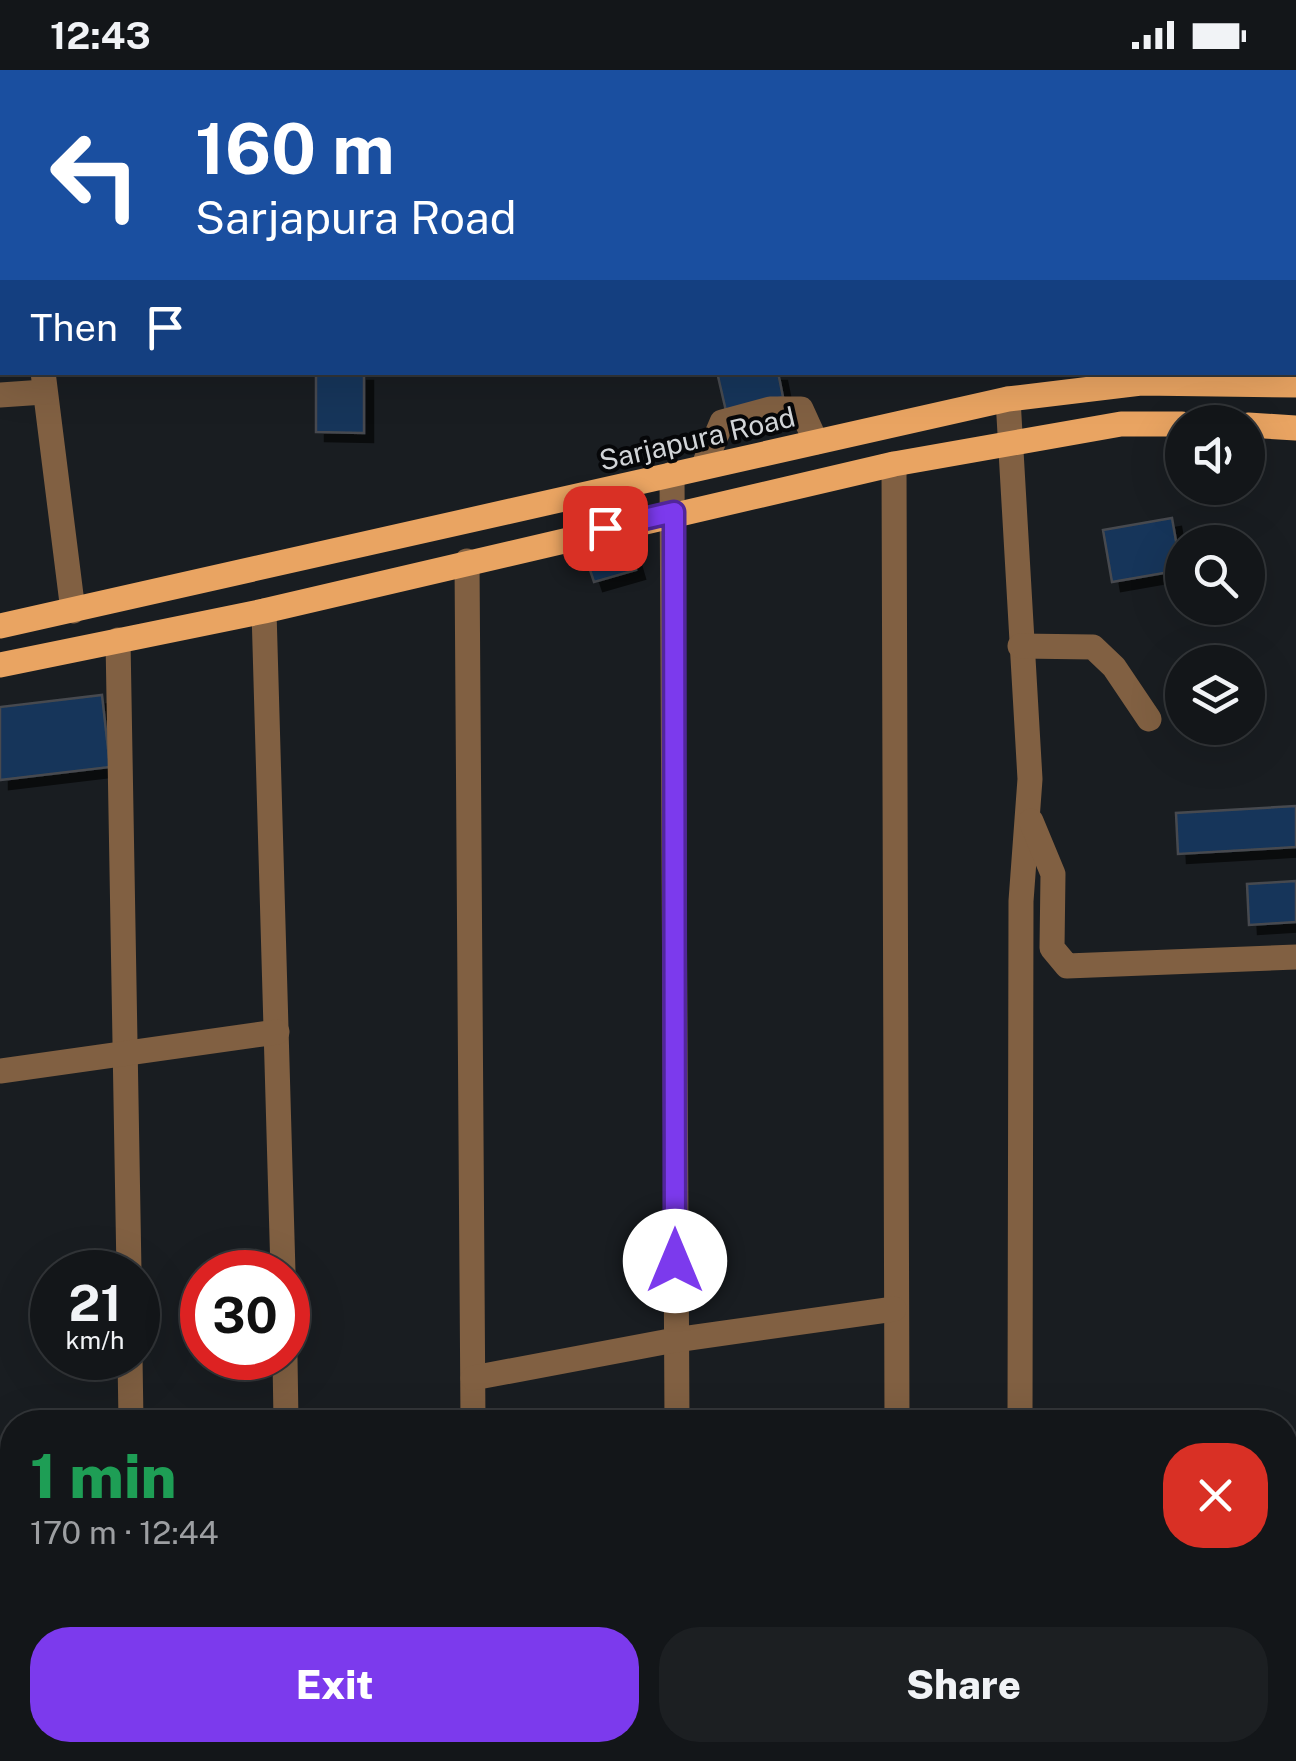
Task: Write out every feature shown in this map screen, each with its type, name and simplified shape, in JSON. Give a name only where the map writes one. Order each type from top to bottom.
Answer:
[{"type":"main road","name":"Sarjapura Road","points":[[0,626],[1008,399],[1141,383],[1245,378],[1296,385]]},
{"type":"main road","points":[[0,665],[264,611],[466,560],[894,464],[1121,424],[1165,424]]},
{"type":"main road","points":[[1265,425],[1296,428]]},
{"type":"street","points":[[141,70],[492,70]]},
{"type":"street","points":[[0,395],[43,382],[73,611]]},
{"type":"street","points":[[1008,399],[1030,818],[1021,901],[1020,1410]]},
{"type":"street","points":[[704,467],[722,422],[770,408],[801,409],[816,442]]},
{"type":"street","points":[[894,464],[896,1410]]},
{"type":"street","points":[[672,474],[677,1410]]},
{"type":"street","points":[[466,560],[473,1410]]},
{"type":"street","points":[[264,611],[282,1250]]},
{"type":"street","points":[[118,640],[128,1250]]},
{"type":"street","points":[[1020,646],[1093,647],[1114,667],[1149,718]]},
{"type":"street","points":[[1030,818],[1052,874],[1052,948],[1067,966],[1296,957]]},
{"type":"street","points":[[0,1071],[277,1032]]},
{"type":"street","points":[[473,1378],[675,1340],[894,1309]]},
{"type":"street","points":[[130,1380],[131,1410]]},
{"type":"street","points":[[285,1380],[286,1410]]},
{"type":"building","points":[[316,375],[364,375],[364,433],[316,432]]},
{"type":"building","points":[[718,375],[779,375],[783,397],[726,411]]},
{"type":"building","points":[[1172,518],[1173,525],[1165,525],[1165,573],[1112,582],[1103,530]]},
{"type":"building","points":[[627,539],[636,570],[594,582],[584,552]]},
{"type":"building","points":[[102,695],[110,767],[0,780],[0,707]]},
{"type":"building","points":[[1296,806],[1296,847],[1178,854],[1176,813]]},
{"type":"building","points":[[1296,881],[1296,922],[1249,925],[1247,884]]},
{"type":"route","points":[[605,528],[674,512],[675,1261]]}]
